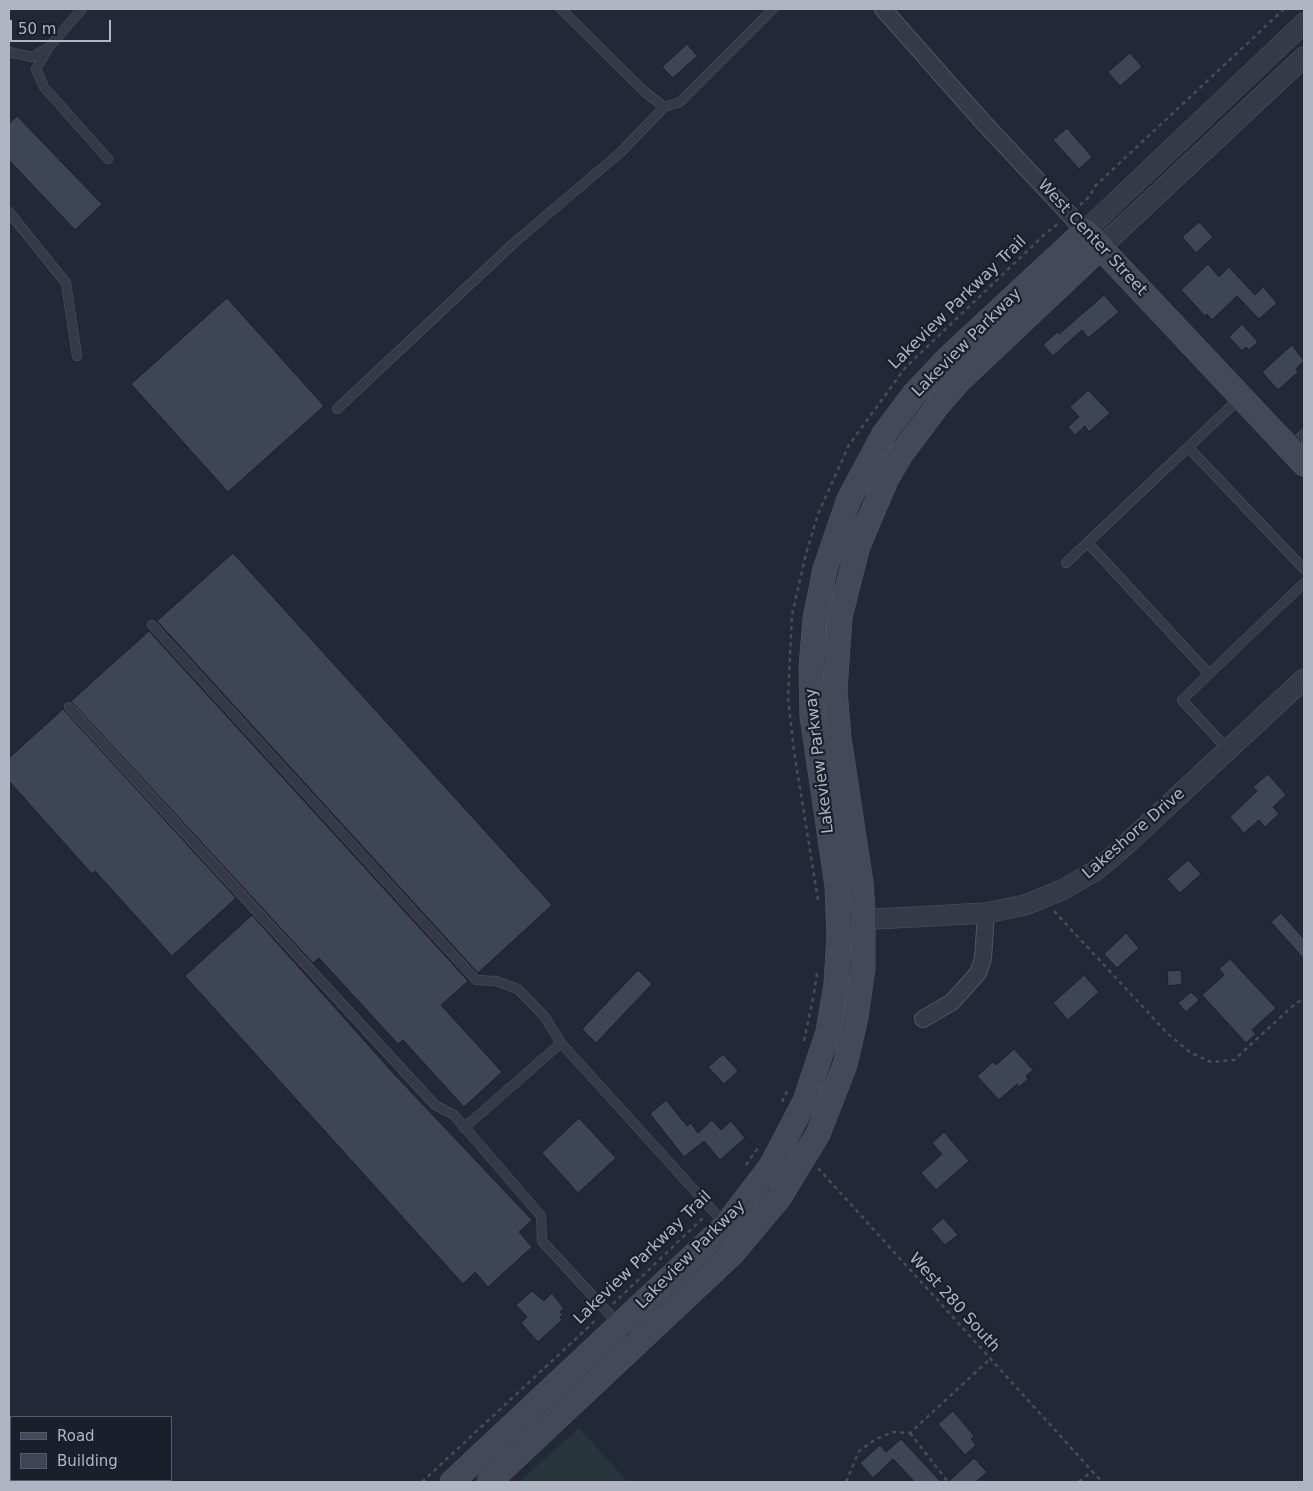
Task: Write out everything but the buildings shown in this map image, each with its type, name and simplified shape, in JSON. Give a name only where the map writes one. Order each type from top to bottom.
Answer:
[{"type":"main road","name":"West Center Street","points":[[1093,239],[1241,397],[1299,449]]},
{"type":"main road","name":"Lakeview Parkway","points":[[452,1482],[613,1318],[730,1229],[779,1198],[806,1156],[837,1088],[851,1041],[860,993],[863,920],[861,883],[839,738],[835,690],[840,616],[858,546],[886,480],[902,453],[938,405],[1093,239]]},
{"type":"main road","name":"Lakeview Parkway","points":[[489,1482],[637,1343],[730,1229],[771,1166],[795,1123],[814,1079],[833,1008],[838,960],[839,921],[837,886],[814,738],[811,692],[815,619],[825,570],[840,522],[872,455],[914,394],[947,359],[1093,239]]},
{"type":"street","name":"West Center Street","points":[[883,9],[983,122],[1093,239]]},
{"type":"street","name":"Lakeview Parkway","points":[[1093,239],[1304,23]]},
{"type":"street","name":"Lakeview Parkway","points":[[1093,239],[1304,57]]},
{"type":"street","name":"Lakeshore Drive","points":[[839,921],[986,914],[1042,899],[1080,881],[1106,862],[1304,680]]},
{"type":"street","points":[[923,1019],[952,1002],[978,973],[983,959],[986,914]]},
{"type":"lane","points":[[82,9],[49,47],[36,69],[44,87],[108,160]]},
{"type":"lane","points":[[561,9],[646,92],[664,107]]},
{"type":"lane","points":[[337,409],[515,242],[621,152],[664,107],[680,102],[772,9]]},
{"type":"lane","points":[[9,52],[32,57],[49,47]]},
{"type":"lane","points":[[9,212],[66,283],[77,356]]},
{"type":"lane","points":[[1066,564],[1241,397]]},
{"type":"lane","points":[[1188,448],[1304,569]]},
{"type":"lane","points":[[1088,543],[1210,674]]},
{"type":"lane","points":[[1228,750],[1182,700],[1304,583]]},
{"type":"lane","points":[[152,625],[476,980],[496,981],[518,989],[544,1016],[562,1043],[730,1229]]},
{"type":"lane","points":[[69,707],[435,1105],[454,1115],[541,1216],[542,1241],[637,1343]]},
{"type":"lane","points":[[464,1128],[562,1043]]},
{"type":"path","points":[[1084,202],[1094,188],[1284,9]]},
{"type":"path","name":"Lakeview Parkway Trail","points":[[818,902],[794,751],[788,698],[792,615],[806,554],[818,514],[850,445],[905,368],[975,299],[1053,229]]},
{"type":"path","points":[[1042,899],[1167,1033],[1191,1053],[1211,1062],[1234,1060],[1296,1003],[1304,999]]},
{"type":"path","points":[[804,1042],[817,969]]},
{"type":"path","points":[[782,1103],[791,1080]]},
{"type":"path","points":[[746,1167],[761,1143]]},
{"type":"path","name":"West 280 South","points":[[806,1156],[1102,1482]]},
{"type":"path","name":"Lakeview Parkway Trail","points":[[422,1482],[613,1318],[730,1229]]},
{"type":"path","points":[[846,1482],[859,1451],[876,1439],[893,1432],[910,1433],[990,1359]]},
{"type":"path","points":[[910,1433],[948,1482]]},
{"type":"path","points":[[1079,1482],[1092,1471]]},
{"type":"shaded area","points":[[579,1428],[628,1482],[519,1482]]}]
